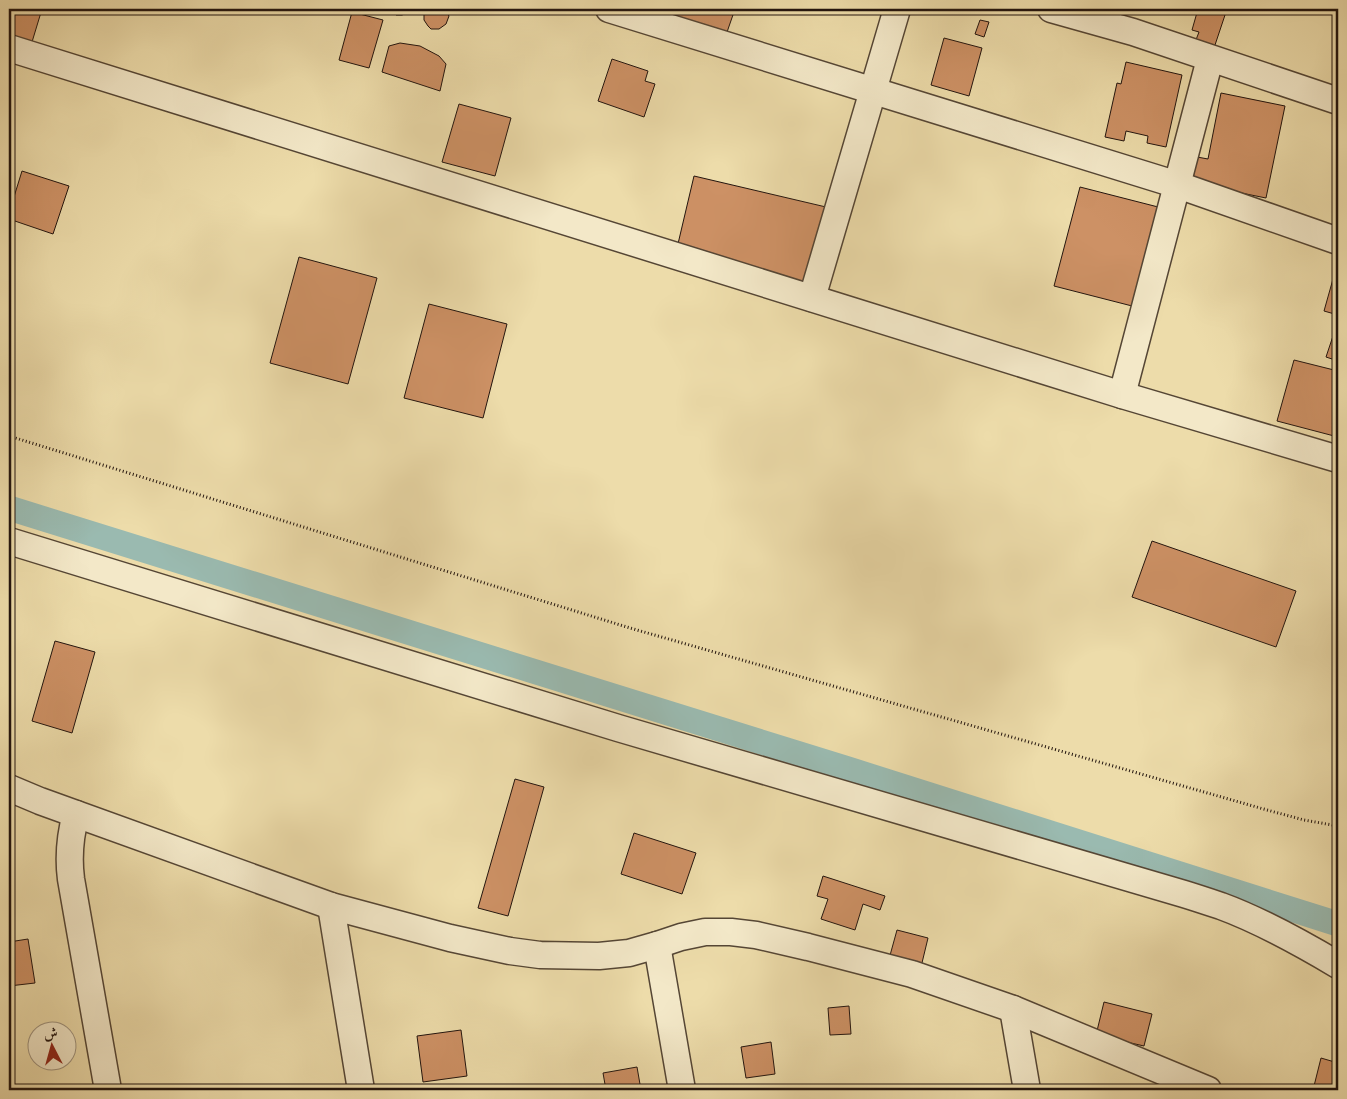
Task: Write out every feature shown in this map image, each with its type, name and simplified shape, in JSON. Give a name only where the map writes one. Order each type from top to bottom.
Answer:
[{"type":"street","points":[[609,9],[1178,184],[1338,241]]},
{"type":"street","points":[[812,298],[897,9]]},
{"type":"street","points":[[1051,9],[1133,32],[1338,101]]},
{"type":"street","points":[[9,48],[1122,395],[1338,459]]},
{"type":"street","points":[[1122,395],[1210,59]]},
{"type":"street","points":[[9,541],[618,728],[1194,897],[1259,922],[1338,965]]},
{"type":"street","points":[[9,788],[331,906],[450,938],[510,951],[599,956],[629,953],[681,937],[706,932],[731,932],[808,946],[955,988],[1014,1009],[1208,1090]]},
{"type":"street","points":[[76,814],[71,830],[69,863],[108,1090]]},
{"type":"street","points":[[331,906],[361,1090]]},
{"type":"street","points":[[657,945],[682,1090]]},
{"type":"street","points":[[1014,1009],[1027,1090]]},
{"type":"path","points":[[9,436],[630,628],[1304,820],[1338,826]]},
{"type":"building","points":[[9,9],[42,9],[32,42],[9,35]]},
{"type":"building","points":[[392,9],[409,9],[407,13],[396,15]]},
{"type":"building","points":[[426,9],[445,9],[449,16],[446,24],[439,29],[431,29],[424,20]]},
{"type":"building","points":[[675,9],[735,9],[726,35],[672,18]]},
{"type":"building","points":[[1198,9],[1227,9],[1213,51],[1194,45],[1199,32],[1192,30]]},
{"type":"building","points":[[352,12],[383,20],[369,68],[339,60]]},
{"type":"building","points":[[980,20],[989,22],[984,37],[975,34]]},
{"type":"building","points":[[944,38],[982,48],[969,96],[931,85]]},
{"type":"building","points":[[400,43],[420,46],[439,56],[446,64],[440,91],[382,72],[389,46]]},
{"type":"building","points":[[612,59],[648,71],[645,81],[655,84],[644,117],[598,101]]},
{"type":"building","points":[[1126,62],[1182,75],[1166,147],[1147,143],[1148,136],[1126,131],[1124,141],[1105,137],[1117,83],[1121,84]]},
{"type":"building","points":[[1221,93],[1285,106],[1266,198],[1192,183],[1197,157],[1208,159]]},
{"type":"building","points":[[459,104],[511,118],[495,176],[442,162]]},
{"type":"building","points":[[22,171],[69,186],[53,234],[9,219],[9,213]]},
{"type":"building","points":[[694,176],[826,207],[807,287],[677,248]]},
{"type":"building","points":[[1080,187],[1162,208],[1136,307],[1054,286]]},
{"type":"building","points":[[299,257],[377,278],[348,384],[270,363]]},
{"type":"building","points":[[1333,279],[1338,281],[1338,315],[1324,311]]},
{"type":"building","points":[[429,304],[507,324],[483,418],[404,398]]},
{"type":"building","points":[[1336,327],[1338,328],[1338,361],[1326,357]]},
{"type":"building","points":[[1294,360],[1338,371],[1338,437],[1277,421]]},
{"type":"building","points":[[1152,541],[1296,591],[1276,647],[1132,597]]},
{"type":"building","points":[[55,641],[95,652],[72,733],[32,721]]},
{"type":"building","points":[[515,779],[544,787],[508,916],[478,908]]},
{"type":"building","points":[[634,833],[696,853],[682,894],[621,874]]},
{"type":"building","points":[[823,876],[885,896],[880,910],[863,904],[855,930],[821,919],[828,899],[817,896]]},
{"type":"building","points":[[897,930],[928,938],[921,967],[889,959]]},
{"type":"building","points":[[28,939],[35,983],[9,986],[9,942]]},
{"type":"building","points":[[1104,1002],[1152,1014],[1144,1046],[1096,1035]]},
{"type":"building","points":[[849,1006],[851,1034],[830,1035],[828,1008]]},
{"type":"building","points":[[461,1030],[467,1076],[423,1082],[417,1036]]},
{"type":"building","points":[[771,1042],[775,1074],[746,1078],[741,1047]]},
{"type":"building","points":[[1321,1058],[1338,1063],[1338,1090],[1313,1090]]},
{"type":"building","points":[[637,1067],[641,1090],[606,1090],[603,1073]]},
{"type":"waterway","points":[[9,508],[848,769],[1338,924]]}]
